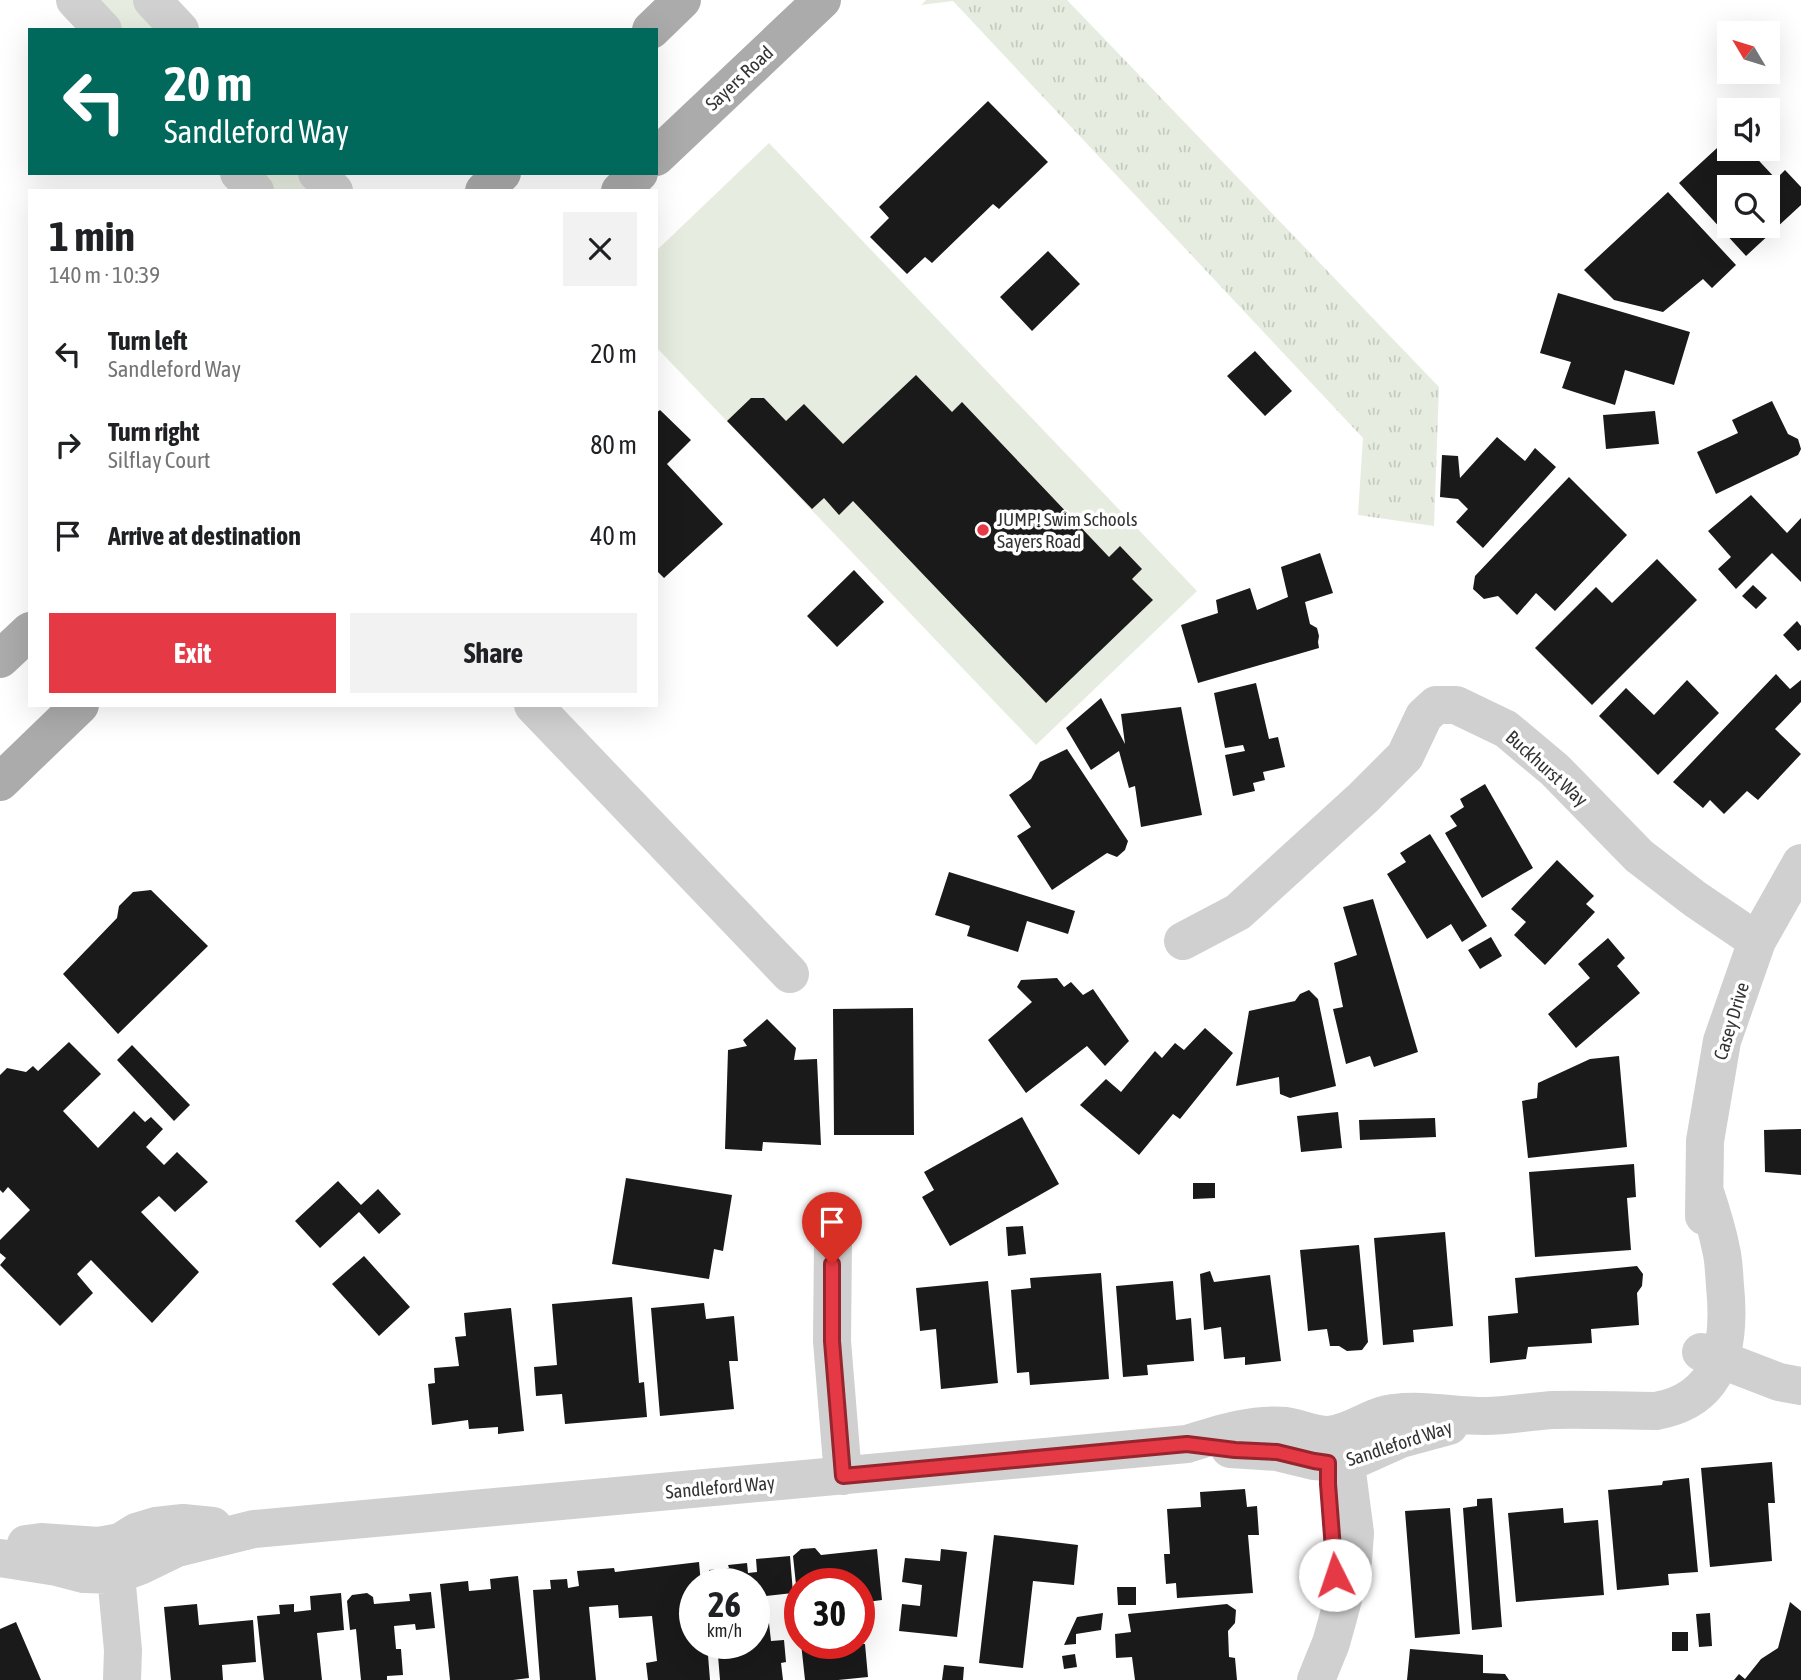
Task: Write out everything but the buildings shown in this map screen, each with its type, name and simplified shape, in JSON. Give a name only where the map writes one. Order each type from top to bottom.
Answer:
[{"type":"main road","points":[[653,28],[682,0]]},
{"type":"main road","name":"Sayers Road","points":[[658,155],[822,0]]},
{"type":"main road","points":[[486,189],[500,175]]},
{"type":"main road","points":[[622,189],[637,175]]},
{"type":"main road","points":[[0,659],[28,633]]},
{"type":"main road","points":[[0,782],[78,707]]},
{"type":"street","points":[[75,0],[101,28]]},
{"type":"street","points":[[152,0],[178,28]]},
{"type":"street","points":[[241,175],[253,189]]},
{"type":"street","points":[[319,175],[332,189]]},
{"type":"street","name":"Buckhurst Way","points":[[1182,942],[1238,912],[1363,798],[1405,756],[1424,716],[1436,705],[1456,705],[1506,729],[1555,770],[1639,856],[1695,899],[1758,940]]},
{"type":"street","points":[[535,707],[790,974]]},
{"type":"street","name":"Casey Drive","points":[[1711,1356],[1706,1335],[1702,1267],[1706,1192],[1704,1142],[1721,1041],[1758,940],[1801,863]]},
{"type":"street","points":[[832,1242],[832,1341],[843,1476]]},
{"type":"street","points":[[1711,1356],[1779,1382],[1801,1386]]},
{"type":"street","name":"Sandleford Way","points":[[103,1565],[120,1542],[136,1532],[156,1526],[183,1523],[254,1529],[1187,1444],[1277,1452],[1314,1461],[1333,1453],[1347,1431],[1370,1419],[1392,1413],[1486,1416],[1553,1410],[1673,1383],[1711,1356]]},
{"type":"street","points":[[1316,1680],[1338,1618],[1328,1484],[1333,1453]]},
{"type":"street","name":"Sandleford Way","points":[[0,1550],[41,1542],[103,1565]]},
{"type":"street","name":"Sandleford Way","points":[[0,1558],[103,1565]]},
{"type":"street","points":[[103,1565],[102,1655],[108,1680]]},
{"type":"street","points":[[103,1565],[123,1650],[122,1680]]},
{"type":"green space","points":[[88,0],[137,0],[163,28],[115,28]]},
{"type":"green space","points":[[926,0],[1067,0],[1439,387],[1434,526],[1358,515],[1363,438],[953,1],[921,5]]},
{"type":"green space","points":[[769,143],[1197,591],[1036,745],[658,349],[658,249]]},
{"type":"green space","points":[[256,175],[305,175],[317,189],[269,189]]},
{"type":"place","name":"JUMP! Swim Schools Sayers Road","points":[[983,530]]},
{"type":"route","points":[[832,1264],[832,1341],[843,1476],[1187,1444],[1277,1452],[1328,1463],[1335,1575]]}]
